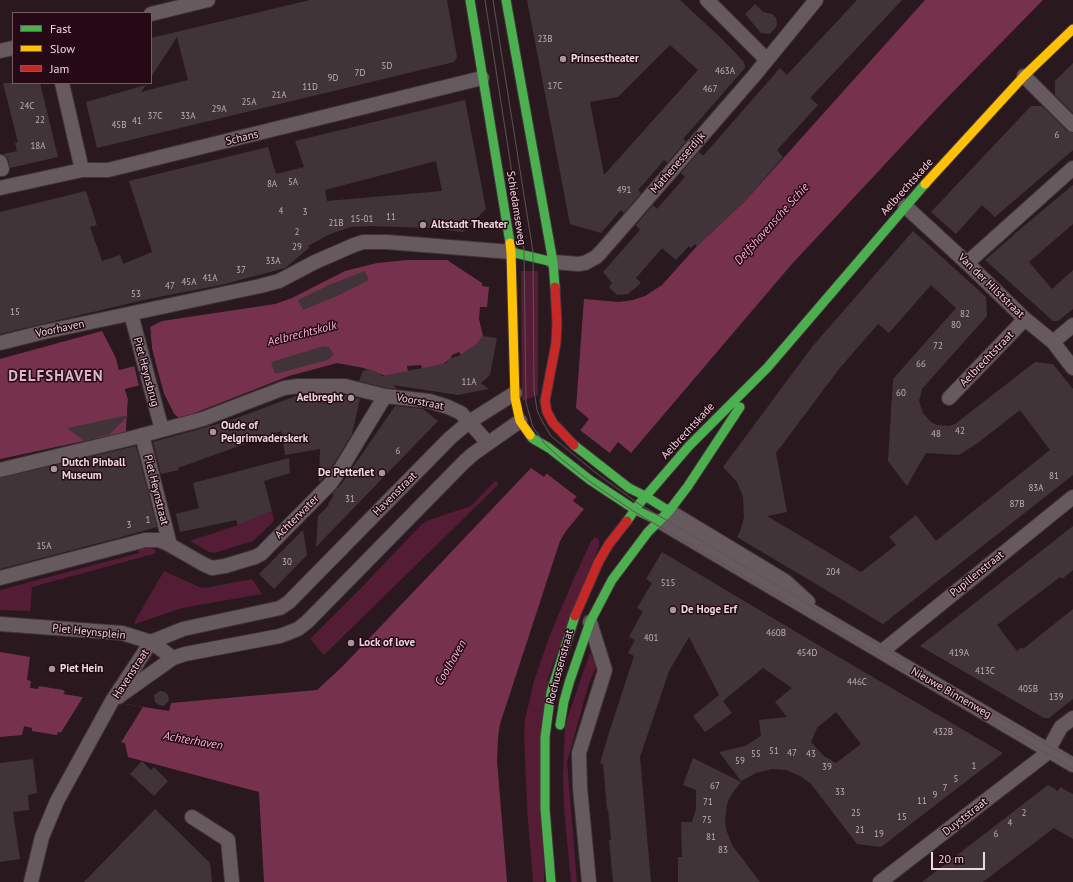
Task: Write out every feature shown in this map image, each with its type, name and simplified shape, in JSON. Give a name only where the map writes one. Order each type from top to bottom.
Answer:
[{"type":"street","points":[[152,14],[208,0]]},
{"type":"street","name":"Schiedamseweg","points":[[470,0],[511,252],[514,393],[518,414],[525,418],[532,438],[560,456],[590,480],[634,509]]},
{"type":"street","points":[[506,0],[553,262],[557,323],[556,343],[545,401],[547,412],[553,423],[570,442],[629,488],[645,496],[664,516]]},
{"type":"street","points":[[707,0],[766,59]]},
{"type":"street","name":"Mathenesserdijk","points":[[511,252],[553,262],[578,264],[590,261],[601,252],[738,94],[816,0]]},
{"type":"street","name":"Aelbrechtskade","points":[[645,496],[689,446],[767,368],[905,206],[1024,76],[1073,29]]},
{"type":"street","points":[[0,51],[12,48]]},
{"type":"street","points":[[1024,76],[1073,125]]},
{"type":"street","name":"Schans","points":[[0,188],[82,170],[108,170],[482,78]]},
{"type":"street","points":[[62,84],[82,170]]},
{"type":"street","points":[[0,162],[2,169],[0,169]]},
{"type":"street","points":[[967,263],[1073,168]]},
{"type":"street","name":"Van der Hilststraat","points":[[905,206],[1026,319],[1053,342],[1073,368]]},
{"type":"street","points":[[125,315],[270,284],[279,281],[315,262],[363,242],[387,242],[511,252]]},
{"type":"street","name":"Voorhaven","points":[[0,343],[125,315]]},
{"type":"street","name":"Piet Heynsbrug","points":[[125,315],[162,430]]},
{"type":"street","name":"Aelbrechtstraat","points":[[949,398],[1026,319]]},
{"type":"street","points":[[1053,342],[1073,325]]},
{"type":"street","name":"Aelbrechtskade","points":[[664,516],[688,486],[767,368]]},
{"type":"street","points":[[0,470],[203,419],[284,388],[314,385],[345,386],[385,396]]},
{"type":"street","name":"Havenstraat","points":[[112,701],[151,642],[183,629],[280,608],[289,602],[444,443],[469,422],[514,393]]},
{"type":"street","name":"Voorstraat","points":[[385,396],[422,400],[448,407],[461,413],[488,443]]},
{"type":"street","name":"Achterwater","points":[[170,545],[212,568],[237,563],[261,554],[330,484],[385,396]]},
{"type":"street","points":[[538,410],[545,401]]},
{"type":"street","name":"Havenstraat","points":[[112,701],[173,658],[185,654],[280,636],[298,629],[307,622],[464,462],[488,443],[525,418]]},
{"type":"street","name":"Piet Heynstraat","points":[[142,435],[170,545]]},
{"type":"street","name":"Rochussenstraat","points":[[551,882],[545,809],[544,759],[545,737],[552,692],[566,639],[588,584],[609,544],[645,496]]},
{"type":"street","name":"Pupillenstraat","points":[[883,653],[885,649],[1073,497]]},
{"type":"street","name":"Nieuwe Binnenweg","points":[[634,509],[664,516],[784,580],[829,622],[1073,765]]},
{"type":"street","name":"Rochussenstraat","points":[[559,735],[564,700],[590,622],[612,580],[644,538],[664,516]]},
{"type":"street","points":[[0,578],[144,540],[159,540],[170,545]]},
{"type":"street","points":[[589,882],[578,753],[606,670],[590,622]]},
{"type":"street","name":"Piet Heynsplein","points":[[0,624],[122,633],[151,642],[173,658]]},
{"type":"street","points":[[31,882],[42,837],[57,801],[112,701]]},
{"type":"street","name":"Duyststraat","points":[[889,879],[1046,754],[1061,727],[1073,718]]},
{"type":"street","points":[[192,817],[228,840],[232,882]]},
{"type":"shaded area","points":[[521,271],[538,271],[538,395],[522,401]]},
{"type":"shaded area","points":[[496,481],[498,485],[325,654],[323,654],[310,639],[422,524],[429,520],[471,506]]},
{"type":"shaded area","points":[[272,511],[274,520],[253,541],[214,553],[209,552],[190,541],[238,525]]},
{"type":"shaded area","points":[[595,537],[599,540],[599,546],[548,678],[544,882],[533,882],[527,807],[524,736],[525,720],[534,681],[550,635],[574,578],[591,541]]},
{"type":"shaded area","points":[[150,546],[155,550],[155,553],[32,587],[30,611],[0,610],[0,590],[139,553],[138,548]]},
{"type":"shaded area","points":[[164,571],[199,587],[205,588],[252,579],[262,594],[182,608],[135,624],[135,621]]},
{"type":"shaded area","points":[[590,653],[596,667],[588,686],[567,762],[577,882],[571,882],[564,808],[563,776],[565,725]]},
{"type":"water","points":[[925,0],[1043,0],[942,103],[791,265],[631,453],[618,442],[573,501],[584,509],[560,541],[500,724],[497,761],[507,882],[264,882],[259,792],[128,757],[125,743],[57,732],[58,734],[56,735],[32,731],[32,728],[24,726],[22,735],[0,737],[0,652],[30,657],[27,680],[31,681],[30,688],[38,689],[39,686],[63,690],[65,692],[63,694],[169,711],[171,703],[317,690],[343,666],[531,468],[544,477],[589,419],[576,408],[584,299],[619,302],[633,300],[645,296],[662,285],[697,246],[745,201]]},
{"type":"water","name":"Aelbrechtskolk","points":[[407,260],[447,260],[482,283],[482,286],[489,287],[487,307],[480,307],[479,319],[483,336],[477,344],[461,355],[459,352],[452,355],[451,358],[443,364],[422,369],[421,365],[407,366],[408,372],[400,375],[386,376],[364,368],[337,363],[289,376],[179,418],[174,414],[164,394],[160,380],[125,389],[128,399],[126,432],[0,459],[0,359],[102,331],[116,358],[119,370],[155,361],[152,349],[150,327],[162,321],[275,304],[292,298],[345,271],[377,263]]},
{"type":"pier","points":[[150,325],[152,349],[164,394],[174,414],[179,420],[172,415],[162,394],[159,382],[128,390],[130,399],[128,432],[126,434],[128,399],[125,389],[139,386],[134,365],[119,370],[116,358],[102,329],[104,330],[118,357],[121,367],[153,359],[150,349],[148,327]]},
{"type":"pier","points":[[580,430],[611,454],[577,497],[546,473]]},
{"type":"pier","points":[[83,697],[143,707],[120,744],[60,734]]},
{"type":"building","points":[[310,0],[447,0],[457,57],[454,62],[97,148],[86,102],[146,85],[141,92],[188,80],[177,37],[152,75],[152,38]]},
{"type":"building","points":[[527,0],[680,0],[721,38],[744,62],[745,68],[683,139],[686,141],[667,163],[664,160],[638,190],[641,193],[624,213],[621,210],[601,233],[570,224]],"holes":[[[670,45],[698,70],[604,175],[590,102],[618,97]]]},
{"type":"building","points":[[857,0],[902,0],[810,98],[818,105],[777,150],[783,157],[745,201],[697,246],[695,244],[691,248],[689,246],[676,260],[662,248],[636,278],[641,283],[628,294],[617,295],[609,287],[612,283],[603,272],[640,230],[636,225],[653,205],[657,209],[685,177],[681,173],[699,152],[703,156],[780,68],[787,75]]},
{"type":"building","points":[[755,4],[763,12],[772,14],[776,18],[776,27],[770,34],[761,33],[745,14]]},
{"type":"building","points":[[1073,63],[1073,113],[1055,95],[1055,81]]},
{"type":"building","points":[[3,83],[40,84],[58,157],[10,168],[8,159],[3,154],[17,151],[15,143],[18,142]]},
{"type":"building","points":[[465,100],[486,209],[463,232],[430,228],[371,226],[351,227],[330,234],[308,246],[309,248],[285,268],[221,285],[148,299],[0,334],[0,212],[86,191],[97,225],[90,227],[102,261],[120,255],[123,264],[152,252],[129,181],[268,147],[276,174],[304,167],[295,141]],"holes":[[[436,161],[442,191],[327,201],[325,190]]]},
{"type":"building","points":[[1031,106],[1042,106],[1067,131],[1073,133],[1073,150],[995,217],[982,205],[956,234],[931,212]]},
{"type":"building","points":[[1073,185],[1073,224],[1029,262],[1052,289],[1073,270],[1073,309],[1058,321],[1053,321],[985,260]]},
{"type":"building","points":[[913,231],[986,297],[987,316],[922,389],[919,401],[923,413],[931,422],[937,425],[949,426],[955,424],[1035,362],[1053,364],[1073,389],[1073,475],[883,624],[737,537],[744,517],[743,497],[737,482],[723,467],[812,347]],"holes":[[[931,285],[956,308],[893,379],[888,461],[907,486],[926,453],[959,455],[979,442],[1020,410],[1050,450],[936,541],[916,515],[889,537],[896,545],[861,572],[767,516],[787,512],[776,453],[839,369],[878,324],[889,333]]]},
{"type":"building","points":[[365,271],[369,280],[337,296],[303,310],[298,300],[331,284]]},
{"type":"building","points":[[482,336],[497,338],[490,375],[481,383],[489,389],[458,395],[393,385],[397,389],[387,388],[359,381],[363,371],[368,369],[377,372],[382,376],[447,363],[449,359],[461,355],[477,344]]},
{"type":"building","points":[[324,346],[329,347],[334,354],[328,360],[275,374],[271,362]]},
{"type":"building","points":[[347,395],[360,399],[352,434],[335,462],[320,482],[320,449],[285,455],[281,431],[178,468],[179,470],[161,474],[153,442],[226,422],[296,396]]},
{"type":"building","points":[[395,406],[423,409],[438,421],[316,547],[318,516],[329,505],[328,504],[334,495],[332,494],[341,484],[340,486]]},
{"type":"building","points":[[129,415],[110,434],[84,441],[67,428]]},
{"type":"building","points":[[136,446],[157,527],[0,569],[0,478]]},
{"type":"building","points":[[289,458],[290,473],[264,481],[272,511],[238,525],[236,520],[180,532],[176,514],[199,508],[193,483]]},
{"type":"building","points":[[1073,526],[1073,570],[1062,579],[1060,577],[997,625],[1017,651],[1022,647],[1023,649],[1073,609],[1073,699],[1049,718],[1044,718],[920,646]]},
{"type":"building","points":[[303,530],[307,555],[274,589],[259,574]]},
{"type":"building","points":[[662,552],[1003,753],[881,847],[857,844],[811,784],[800,776],[786,770],[772,769],[756,773],[741,781],[719,752],[745,746],[761,736],[759,720],[787,717],[775,702],[792,688],[763,668],[723,701],[732,713],[705,732],[693,716],[719,695],[689,637],[669,671],[640,757],[651,882],[613,882],[608,809],[603,764],[600,763],[634,656],[628,653],[635,640],[629,637],[643,611],[637,608],[652,583],[646,579]],"holes":[[[836,712],[861,744],[836,763],[824,756],[811,742],[817,728]]]},
{"type":"building","points":[[160,691],[165,692],[168,695],[169,700],[163,706],[155,702],[154,695]]},
{"type":"building","points":[[693,758],[741,782],[731,795],[727,804],[725,820],[726,829],[732,845],[760,882],[678,882],[678,857],[682,857],[681,822],[692,822],[696,809],[696,790],[683,785]]},
{"type":"building","points":[[33,759],[37,793],[28,795],[29,810],[13,812],[20,859],[0,862],[0,763]]},
{"type":"building","points":[[142,761],[151,770],[154,767],[168,781],[154,796],[130,774]]},
{"type":"building","points":[[1048,785],[1058,791],[1060,787],[1073,794],[1073,839],[1054,828],[983,882],[922,882]]},
{"type":"building","points":[[155,809],[210,863],[212,882],[84,882]]},
{"type":"tram line","points":[[485,0],[524,250],[526,403],[533,427],[545,444],[589,481],[633,511],[1073,769]]},
{"type":"tram line","points":[[493,0],[533,252],[534,390],[537,410],[551,436],[596,473],[639,504],[1073,760]]},
{"type":"traffic: fast","points":[[470,0],[510,243]]},
{"type":"traffic: fast","points":[[506,0],[553,262],[555,287]]},
{"type":"traffic: fast","points":[[627,521],[639,504],[689,446],[767,368],[925,184]]},
{"type":"traffic: fast","points":[[511,252],[553,262]]},
{"type":"traffic: fast","points":[[560,725],[564,701],[570,680],[590,622],[612,580],[648,532],[669,511],[688,486],[740,407]]},
{"type":"traffic: fast","points":[[530,435],[590,480],[634,509],[659,521]]},
{"type":"traffic: fast","points":[[574,445],[629,488],[669,511]]},
{"type":"traffic: fast","points":[[551,882],[545,809],[545,737],[551,692],[575,616]]},
{"type":"traffic: slow","points":[[925,184],[1024,76],[1073,29]]},
{"type":"traffic: slow","points":[[510,243],[515,398],[520,421],[530,435]]},
{"type":"traffic: jam","points":[[555,287],[557,323],[556,343],[545,401],[547,412],[553,423],[574,445]]},
{"type":"traffic: jam","points":[[575,616],[599,561],[609,544],[627,521]]},
{"type":"place","name":"Prinsestheater","points":[[563,59]]},
{"type":"place","name":"Altstadt Theater","points":[[423,225]]},
{"type":"place","name":"Aelbreght","points":[[351,398]]},
{"type":"place","name":"Oude of Pelgrimvaderskerk","points":[[213,432]]},
{"type":"place","name":"Dutch Pinball Museum","points":[[54,469]]},
{"type":"place","name":"De Petteflet","points":[[382,473]]},
{"type":"place","name":"De Hoge Erf","points":[[673,610]]},
{"type":"place","name":"Lock of love","points":[[351,643]]},
{"type":"place","name":"Piet Hein","points":[[52,669]]},
{"type":"district","name":"DELFSHAVEN","points":[[56,377]]},
{"type":"water label","name":"Delfshavensche Schie","points":[[772,224]]},
{"type":"water label","name":"Coolhaven","points":[[451,663]]},
{"type":"water label","name":"Achterhaven","points":[[193,741]]}]
